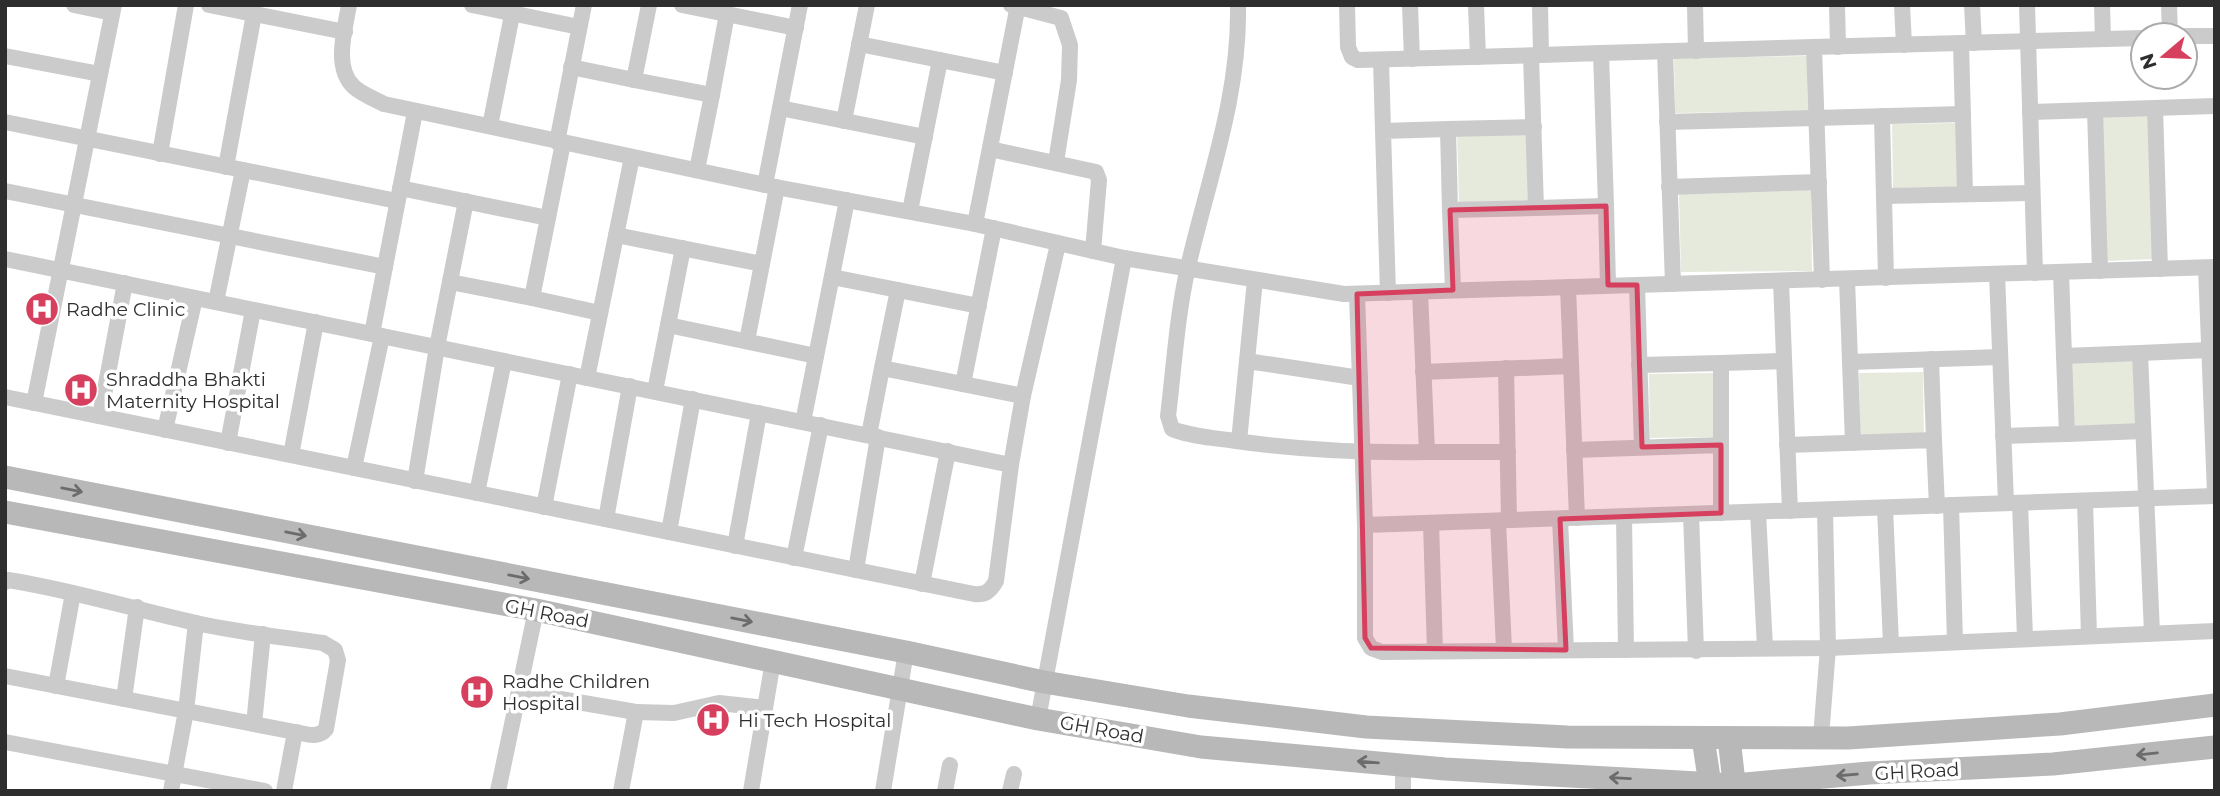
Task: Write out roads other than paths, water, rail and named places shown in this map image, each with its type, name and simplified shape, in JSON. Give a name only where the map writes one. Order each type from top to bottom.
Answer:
[{"type":"main road","name":"GH Road","points":[[5,477],[906,652],[1044,682],[1188,706],[1366,727],[1567,737],[1848,738],[2060,724],[2215,705]]},
{"type":"main road","name":"GH Road","points":[[5,512],[536,610],[1038,719],[1201,747],[1403,765],[1735,788],[1869,773],[2053,764],[2215,747]]},
{"type":"main road","points":[[1703,738],[1711,787]]},
{"type":"main road","points":[[1729,738],[1735,788]]},
{"type":"street","points":[[34,403],[113,9],[74,5]]},
{"type":"street","points":[[160,154],[186,5]]},
{"type":"street","points":[[209,5],[264,12],[345,32]]},
{"type":"street","points":[[349,5],[342,45],[345,74],[354,87],[384,104],[771,186],[975,224],[1124,258],[1344,294],[2210,267],[2209,351],[2215,495],[1365,525]]},
{"type":"street","points":[[472,5],[514,9],[579,27]]},
{"type":"street","points":[[532,299],[584,5]]},
{"type":"street","points":[[634,80],[649,5]]},
{"type":"street","points":[[682,5],[796,28]]},
{"type":"street","points":[[747,341],[762,264],[780,108],[800,5]]},
{"type":"street","points":[[844,121],[867,5]]},
{"type":"street","points":[[1238,5],[1239,36],[1231,101],[1187,270],[1168,416],[1172,429],[1186,434],[1239,442],[1363,453],[1508,452]]},
{"type":"street","points":[[1347,5],[1349,47],[1352,57],[1358,60],[2129,38]]},
{"type":"street","points":[[1410,5],[1412,58]]},
{"type":"street","points":[[1476,5],[1478,57]]},
{"type":"street","points":[[1536,208],[1534,127],[1540,5]]},
{"type":"street","points":[[1695,5],[1696,51]]},
{"type":"street","points":[[1837,5],[1838,47]]},
{"type":"street","points":[[1902,5],[1904,45]]},
{"type":"street","points":[[1965,194],[1963,114],[1972,5]]},
{"type":"street","points":[[2026,5],[2035,273]]},
{"type":"street","points":[[2102,5],[2104,39]]},
{"type":"street","points":[[975,224],[1016,6],[1061,18],[1070,45],[1069,80],[1056,162]]},
{"type":"street","points":[[490,127],[514,9]]},
{"type":"street","points":[[226,167],[264,12]]},
{"type":"street","points":[[697,170],[727,15]]},
{"type":"street","points":[[859,44],[1005,73]]},
{"type":"street","points":[[1814,47],[1822,279]]},
{"type":"street","points":[[1665,51],[1672,284]]},
{"type":"street","points":[[1601,53],[1608,285]]},
{"type":"street","points":[[5,56],[100,74]]},
{"type":"street","points":[[910,211],[940,60]]},
{"type":"street","points":[[1381,60],[1388,293]]},
{"type":"street","points":[[571,67],[712,95]]},
{"type":"street","points":[[2030,112],[2215,106]]},
{"type":"street","points":[[780,108],[925,137]]},
{"type":"street","points":[[2155,108],[2160,269]]},
{"type":"street","points":[[2095,110],[2100,271]]},
{"type":"street","points":[[354,468],[377,335],[385,267],[415,112]]},
{"type":"street","points":[[1667,122],[1963,114]]},
{"type":"street","points":[[1882,116],[1886,278]]},
{"type":"street","points":[[5,122],[226,167],[399,195],[466,201],[548,218]]},
{"type":"street","points":[[1383,131],[1534,127]]},
{"type":"street","points":[[1448,129],[1453,290]]},
{"type":"street","points":[[990,149],[1096,172],[1099,180],[1093,251]]},
{"type":"street","points":[[587,378],[632,157]]},
{"type":"street","points":[[216,302],[243,170]]},
{"type":"street","points":[[1669,187],[1819,182]]},
{"type":"street","points":[[5,191],[385,267]]},
{"type":"street","points":[[1884,196],[2032,193]]},
{"type":"street","points":[[803,422],[847,200]]},
{"type":"street","points":[[415,481],[466,201]]},
{"type":"street","points":[[1450,211],[1606,206]]},
{"type":"street","points":[[963,384],[994,228]]},
{"type":"street","points":[[616,235],[762,264]]},
{"type":"street","points":[[5,397],[922,584],[983,594],[991,590],[996,582],[1023,396],[1058,244]]},
{"type":"street","points":[[655,391],[683,248]]},
{"type":"street","points":[[1038,719],[1124,258]]},
{"type":"street","points":[[5,259],[1011,465]]},
{"type":"street","points":[[2061,272],[2067,434]]},
{"type":"street","points":[[1997,274],[2003,436],[2013,503],[2025,638]]},
{"type":"street","points":[[832,276],[979,306]]},
{"type":"street","points":[[1239,442],[1255,279]]},
{"type":"street","points":[[1847,279],[1853,443]]},
{"type":"street","points":[[1781,281],[1790,511]]},
{"type":"street","points":[[450,282],[600,313]]},
{"type":"street","points":[[100,416],[125,283]]},
{"type":"street","points":[[1637,285],[1642,447]]},
{"type":"street","points":[[1568,287],[1577,518]]},
{"type":"street","points":[[856,570],[882,368],[898,290]]},
{"type":"street","points":[[1419,292],[1427,452]]},
{"type":"street","points":[[1357,294],[1366,638],[1371,648],[1382,652],[1828,648],[2215,631]]},
{"type":"street","points":[[165,430],[195,298]]},
{"type":"street","points":[[228,443],[253,310]]},
{"type":"street","points":[[291,456],[316,322]]},
{"type":"street","points":[[668,325],[816,356]]},
{"type":"street","points":[[2064,356],[2209,351]]},
{"type":"street","points":[[2140,353],[2152,634]]},
{"type":"street","points":[[1850,362],[2000,357]]},
{"type":"street","points":[[1931,359],[1934,440],[1944,505],[1955,641]]},
{"type":"street","points":[[477,493],[504,361]]},
{"type":"street","points":[[1639,365],[1784,361]]},
{"type":"street","points":[[1247,362],[1360,378]]},
{"type":"street","points":[[1721,363],[1721,513]]},
{"type":"street","points":[[1423,372],[1571,366]]},
{"type":"street","points":[[882,368],[1023,396]]},
{"type":"street","points":[[1504,649],[1503,521],[1508,452],[1506,368]]},
{"type":"street","points":[[544,507],[570,374]]},
{"type":"street","points":[[606,519],[630,386]]},
{"type":"street","points":[[669,532],[693,399]]},
{"type":"street","points":[[735,546],[759,413]]},
{"type":"street","points":[[794,558],[821,425]]},
{"type":"street","points":[[2003,436],[2143,431]]},
{"type":"street","points":[[1787,445],[1934,440]]},
{"type":"street","points":[[1574,450],[1721,445]]},
{"type":"street","points":[[922,584],[948,451]]},
{"type":"street","points":[[2085,501],[2089,636]]},
{"type":"street","points":[[1885,508],[1891,644]]},
{"type":"street","points":[[1821,737],[1828,648],[1825,510]]},
{"type":"street","points":[[1758,512],[1765,648]]},
{"type":"street","points":[[1691,514],[1696,650]]},
{"type":"street","points":[[1624,517],[1626,650]]},
{"type":"street","points":[[1560,519],[1566,650]]},
{"type":"street","points":[[1431,523],[1435,651]]},
{"type":"street","points":[[5,582],[8,580],[73,593],[196,623],[323,643],[335,650],[338,660],[326,729],[315,736],[5,676]]},
{"type":"street","points":[[56,686],[73,593]]},
{"type":"street","points":[[124,699],[136,607]]},
{"type":"street","points":[[498,791],[536,610]]},
{"type":"street","points":[[171,791],[186,711],[196,623]]},
{"type":"street","points":[[254,724],[263,634]]},
{"type":"street","points":[[883,791],[906,652]]},
{"type":"street","points":[[751,791],[773,660]]},
{"type":"street","points":[[519,692],[636,712],[674,713],[719,703],[765,709]]},
{"type":"street","points":[[621,791],[636,712]]},
{"type":"street","points":[[284,791],[295,732]]},
{"type":"street","points":[[5,742],[265,791]]},
{"type":"street","points":[[945,791],[950,765]]},
{"type":"street","points":[[1403,765],[1403,791]]},
{"type":"street","points":[[1010,791],[1014,774]]},
{"type":"place","name":"Radhe Clinic","points":[[42,309]]},
{"type":"place","name":"Shraddha Bhakti Maternity Hospital","points":[[81,390]]},
{"type":"place","name":"Radhe Children Hospital","points":[[477,692]]},
{"type":"place","name":"Hi Tech Hospital","points":[[713,720]]}]
